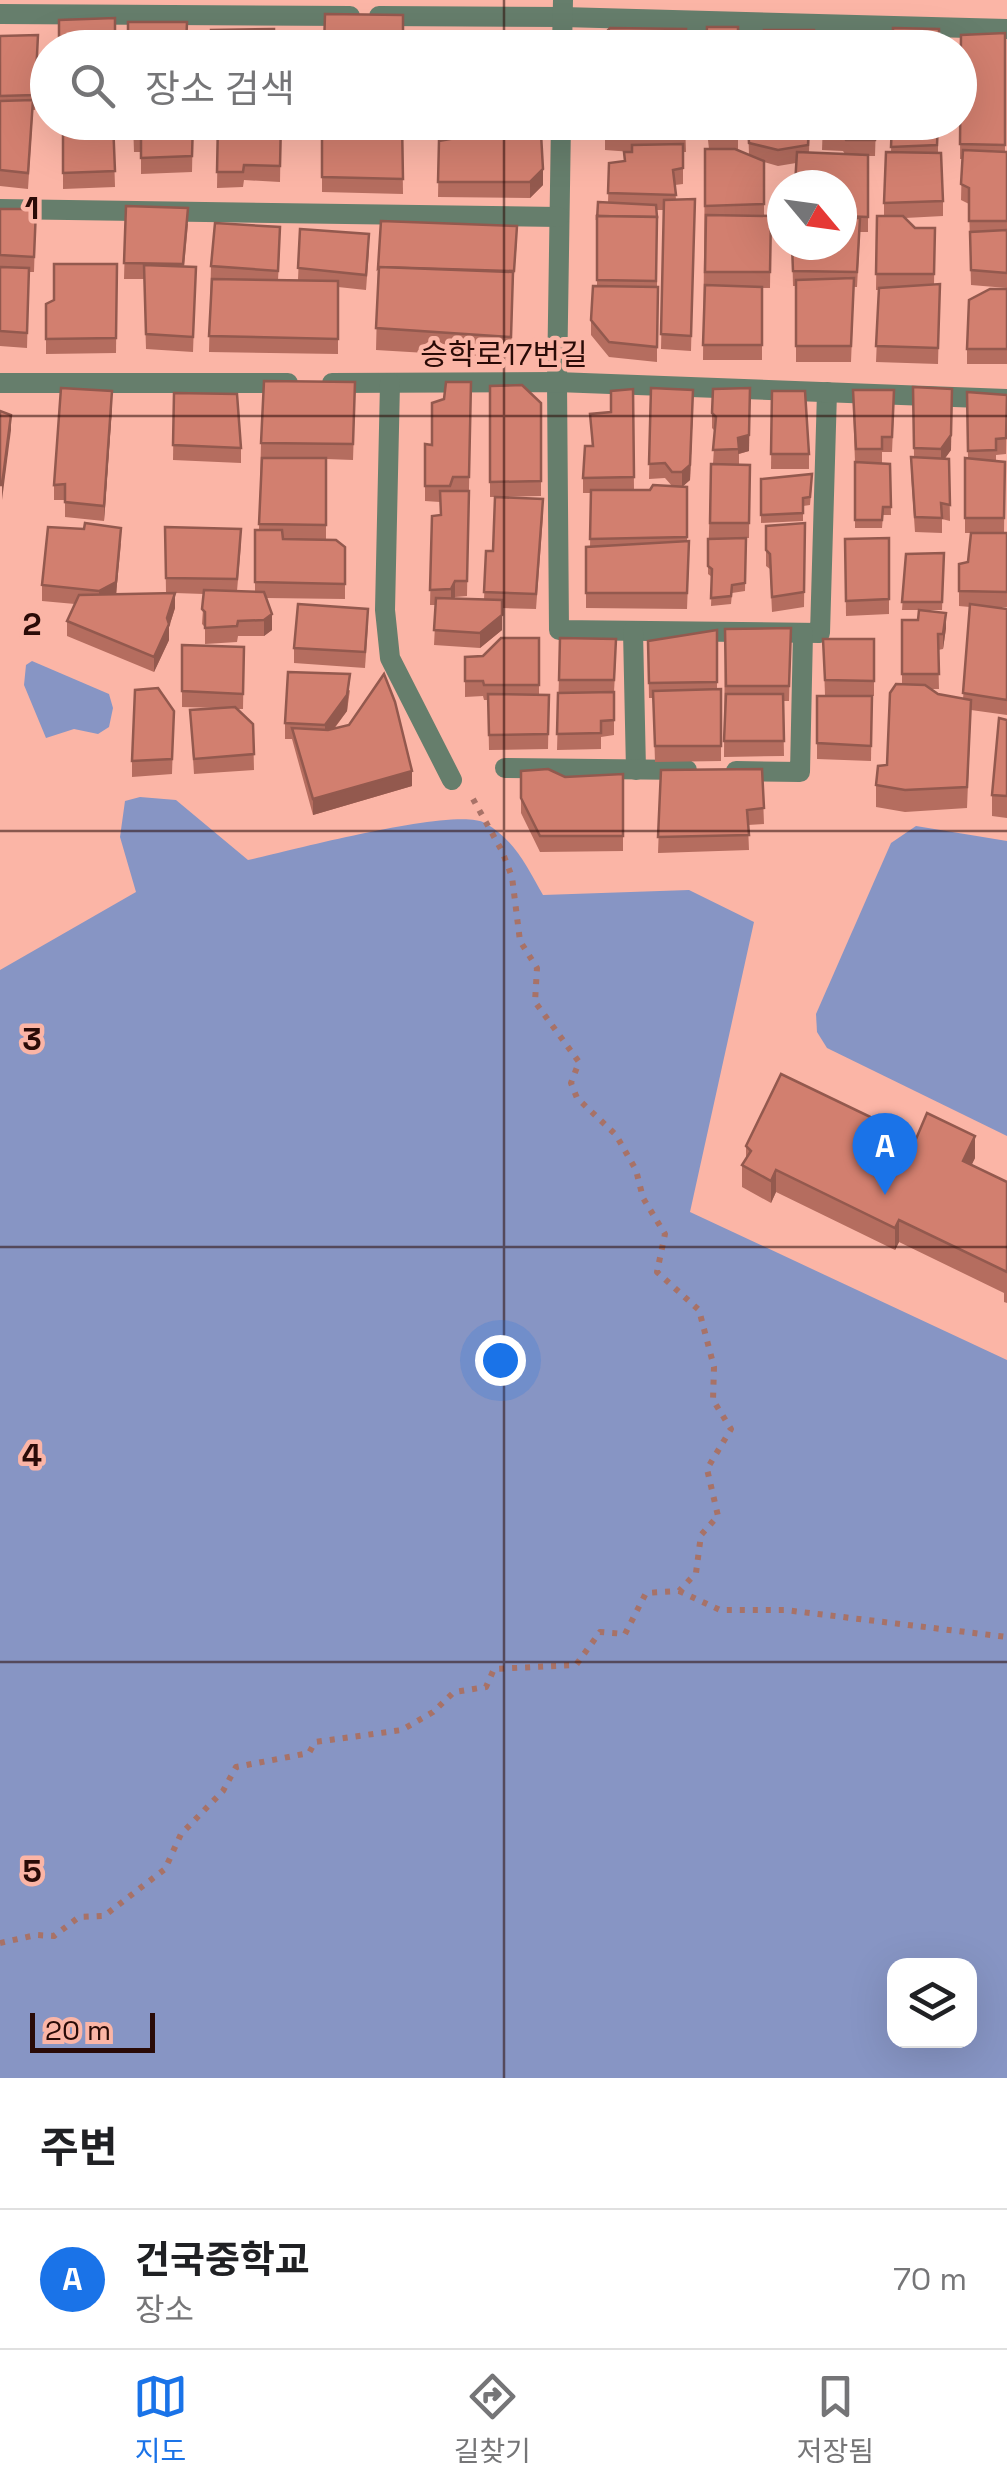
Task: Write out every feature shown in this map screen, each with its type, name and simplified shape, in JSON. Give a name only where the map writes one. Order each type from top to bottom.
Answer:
[{"type":"lane","points":[[0,14],[563,8],[1007,30]]},
{"type":"lane","points":[[561,140],[559,630],[820,633],[827,392]]},
{"type":"lane","points":[[0,209],[559,217]]},
{"type":"lane","name":"승학로17번길","points":[[0,384],[557,382],[1007,399]]},
{"type":"lane","points":[[390,383],[385,610],[390,658],[452,780]]},
{"type":"lane","points":[[633,631],[636,770]]},
{"type":"lane","points":[[505,768],[800,772],[803,633]]},
{"type":"path","points":[[452,780],[472,796],[502,851],[512,877],[520,940],[537,968],[535,1002],[579,1062],[570,1083],[577,1098],[616,1135],[636,1170],[643,1198],[665,1234],[657,1272],[698,1310],[714,1367],[714,1400],[730,1430],[707,1470],[718,1516],[701,1535],[696,1573],[680,1591]]},
{"type":"path","points":[[0,1943],[36,1935],[54,1936],[79,1917],[104,1916],[165,1870],[181,1834],[223,1791],[236,1767],[309,1753],[315,1742],[402,1730],[432,1712],[454,1692],[486,1687],[494,1670],[576,1664],[600,1632],[624,1634],[646,1593],[680,1591],[720,1610],[785,1610],[1007,1637]]},
{"type":"shaded area","points":[[32,661],[109,694],[113,708],[109,727],[98,734],[74,729],[46,738],[24,685],[26,665]]},
{"type":"shaded area","points":[[140,797],[176,800],[248,860],[408,825],[468,819],[485,823],[504,837],[543,895],[689,890],[754,922],[690,1212],[1007,1360],[1007,2078],[0,2078],[0,970],[136,892],[120,837],[125,801]]},
{"type":"shaded area","points":[[916,826],[1007,841],[1007,1136],[827,1048],[817,1032],[816,1014],[891,843]]},
{"type":"building","points":[[325,14],[403,15],[403,30],[325,30]]},
{"type":"building","points":[[115,18],[115,30],[59,30],[59,20]]},
{"type":"building","points":[[128,22],[187,22],[187,30],[128,30]]},
{"type":"building","points":[[707,27],[738,27],[738,30]]},
{"type":"building","points":[[610,28],[686,29],[686,30]]},
{"type":"building","points":[[893,28],[939,29],[939,30]]},
{"type":"building","points":[[1005,33],[1005,145],[960,144],[960,140],[977,140],[977,34]]},
{"type":"building","points":[[30,35],[30,95],[0,96],[0,36]]},
{"type":"building","points":[[30,100],[28,173],[0,170],[0,101]]},
{"type":"building","points":[[63,140],[114,140],[115,171],[63,173]]},
{"type":"building","points":[[141,140],[192,140],[192,156],[141,158]]},
{"type":"building","points":[[218,140],[281,140],[280,166],[244,165],[243,172],[217,172]]},
{"type":"building","points":[[322,140],[402,140],[403,179],[322,177]]},
{"type":"building","points":[[541,140],[543,169],[530,182],[438,182],[439,141]]},
{"type":"building","points":[[749,140],[808,140],[808,145],[778,150]]},
{"type":"building","points":[[891,140],[937,140],[937,145],[891,147]]},
{"type":"building","points":[[683,144],[683,168],[673,170],[676,195],[608,193],[609,163],[625,161],[624,152],[632,152],[632,145]]},
{"type":"building","points":[[705,149],[735,149],[764,161],[764,204],[705,206]]},
{"type":"building","points":[[963,150],[1007,152],[1007,221],[969,221],[969,188],[961,184]]},
{"type":"building","points":[[797,152],[868,155],[868,217],[857,217],[857,170],[796,170]]},
{"type":"building","points":[[886,152],[941,153],[943,201],[884,203]]},
{"type":"building","points":[[695,199],[691,336],[661,334],[664,200]]},
{"type":"building","points":[[598,202],[656,205],[657,217],[597,216]]},
{"type":"building","points":[[126,206],[188,208],[183,264],[124,263]]},
{"type":"building","points":[[0,209],[36,209],[34,257],[0,255]]},
{"type":"building","points":[[706,215],[767,216],[770,272],[705,272]]},
{"type":"building","points":[[597,216],[657,217],[656,281],[597,280]]},
{"type":"building","points":[[877,216],[903,216],[915,228],[935,228],[934,274],[876,274]]},
{"type":"building","points":[[860,218],[857,272],[793,271],[793,260],[857,260]]},
{"type":"building","points":[[381,221],[517,226],[514,271],[378,268]]},
{"type":"building","points":[[215,223],[280,227],[278,271],[211,266]]},
{"type":"building","points":[[300,229],[369,234],[366,275],[298,268]]},
{"type":"building","points":[[1007,230],[1007,273],[971,270],[970,232]]},
{"type":"building","points":[[54,264],[117,264],[116,338],[46,339],[46,304],[54,300]]},
{"type":"building","points":[[144,265],[196,267],[193,337],[146,334]]},
{"type":"building","points":[[0,267],[29,268],[27,333],[0,331]]},
{"type":"building","points":[[379,267],[513,272],[511,337],[376,328]]},
{"type":"building","points":[[854,278],[851,346],[796,346],[796,280]]},
{"type":"building","points":[[212,279],[338,281],[338,339],[209,336]]},
{"type":"building","points":[[940,284],[938,348],[876,346],[879,288]]},
{"type":"building","points":[[705,285],[762,287],[762,345],[703,345]]},
{"type":"building","points":[[593,286],[658,287],[657,347],[609,342],[591,320]]},
{"type":"building","points":[[990,289],[1007,289],[1007,349],[967,349],[969,300]]},
{"type":"building","points":[[264,381],[355,382],[353,444],[261,443]]},
{"type":"building","points":[[446,382],[471,382],[469,477],[453,477],[450,486],[425,486],[425,444],[432,445],[432,403],[444,399]]},
{"type":"building","points":[[522,385],[541,403],[541,481],[490,482],[490,386]]},
{"type":"building","points":[[913,387],[952,389],[951,435],[941,449],[914,448]]},
{"type":"building","points":[[61,388],[112,391],[104,506],[65,502],[65,484],[54,485]]},
{"type":"building","points":[[651,388],[693,390],[690,465],[682,472],[672,472],[665,463],[649,464]]},
{"type":"building","points":[[750,388],[749,435],[738,438],[739,449],[713,450],[713,389]]},
{"type":"building","points":[[633,389],[634,477],[583,478],[585,446],[593,446],[590,414],[611,412],[611,391]]},
{"type":"building","points":[[853,390],[894,390],[892,437],[882,437],[882,449],[856,449]]},
{"type":"building","points":[[772,391],[805,391],[809,454],[771,454]]},
{"type":"building","points":[[967,392],[1007,395],[1006,438],[996,439],[996,450],[968,451]]},
{"type":"building","points":[[174,393],[237,394],[241,448],[173,445]]},
{"type":"building","points":[[0,411],[11,415],[2,485],[0,485]]},
{"type":"building","points":[[911,457],[949,459],[950,505],[941,503],[942,518],[915,517]]},
{"type":"building","points":[[262,458],[326,458],[326,525],[259,524]]},
{"type":"building","points":[[965,458],[1005,462],[1004,518],[965,518]]},
{"type":"building","points":[[855,462],[890,464],[891,507],[883,507],[882,520],[855,520]]},
{"type":"building","points":[[711,464],[750,465],[749,523],[710,523]]},
{"type":"building","points":[[812,474],[810,497],[803,498],[803,513],[761,515],[761,479]]},
{"type":"building","points":[[653,485],[687,487],[687,537],[590,539],[591,490],[650,490]]},
{"type":"building","points":[[440,491],[469,491],[467,581],[455,581],[451,589],[430,590],[432,516],[441,515]]},
{"type":"building","points":[[495,497],[543,499],[536,594],[484,592],[486,551],[493,551]]},
{"type":"building","points":[[85,523],[121,528],[116,582],[99,591],[42,585],[48,527],[84,529]]},
{"type":"building","points":[[805,523],[804,592],[772,597],[766,526]]},
{"type":"building","points":[[165,527],[241,529],[237,579],[166,578]]},
{"type":"building","points":[[255,530],[282,530],[283,539],[336,540],[345,547],[345,584],[255,582]]},
{"type":"building","points":[[971,533],[1007,533],[1007,592],[959,591],[959,564],[968,562]]},
{"type":"building","points":[[746,538],[745,583],[732,585],[731,596],[711,598],[708,539]]},
{"type":"building","points":[[889,538],[889,599],[846,601],[845,539]]},
{"type":"building","points":[[689,541],[687,593],[586,593],[586,547]]},
{"type":"building","points":[[944,553],[942,602],[902,602],[906,554]]},
{"type":"building","points":[[204,590],[264,592],[272,614],[264,620],[238,621],[237,626],[205,628]]},
{"type":"building","points":[[175,593],[167,618],[169,624],[154,657],[67,621],[79,595]]},
{"type":"building","points":[[436,598],[502,600],[502,615],[480,633],[434,630]]},
{"type":"building","points":[[298,604],[368,609],[365,652],[294,648]]},
{"type":"building","points":[[970,604],[1007,609],[1007,700],[963,693]]},
{"type":"building","points":[[919,610],[946,613],[943,634],[938,634],[939,674],[902,674],[902,620],[918,620]]},
{"type":"building","points":[[791,628],[789,686],[726,686],[725,629]]},
{"type":"building","points":[[717,630],[717,682],[649,683],[648,641]]},
{"type":"building","points":[[501,638],[539,638],[539,685],[465,681],[465,657],[483,656]]},
{"type":"building","points":[[560,638],[616,639],[614,680],[559,680]]},
{"type":"building","points":[[823,639],[874,639],[874,681],[825,680]]},
{"type":"building","points":[[182,645],[244,647],[243,694],[182,691]]},
{"type":"building","points":[[288,672],[350,674],[347,695],[325,725],[285,723]]},
{"type":"building","points":[[384,674],[412,771],[313,799],[292,728],[328,730],[349,725]]},
{"type":"building","points":[[896,684],[925,685],[938,694],[971,700],[967,787],[905,790],[876,785],[878,766],[887,765],[890,693]]},
{"type":"building","points":[[158,688],[174,711],[172,759],[132,761],[135,690]]},
{"type":"building","points":[[721,689],[721,746],[655,746],[653,691]]},
{"type":"building","points":[[614,692],[614,720],[601,721],[601,733],[557,734],[558,693]]},
{"type":"building","points":[[488,694],[549,695],[548,734],[489,735]]},
{"type":"building","points":[[726,694],[783,694],[784,741],[724,741]]},
{"type":"building","points":[[817,696],[872,696],[871,746],[817,743]]},
{"type":"building","points":[[235,707],[253,724],[254,754],[194,759],[190,710]]},
{"type":"building","points":[[999,718],[1007,720],[1007,796],[992,795]]},
{"type":"building","points":[[548,769],[565,777],[623,774],[623,836],[540,836],[521,798],[521,771]]},
{"type":"building","points":[[762,769],[764,808],[747,810],[749,835],[658,837],[661,770]]},
{"type":"building","points":[[781,1074],[916,1139],[927,1113],[975,1136],[963,1161],[1007,1182],[1007,1272],[899,1220],[895,1228],[776,1170],[771,1181],[742,1165],[751,1151],[746,1146]]},
{"type":"place","name":"건국중학교","points":[[885,1195]]}]
